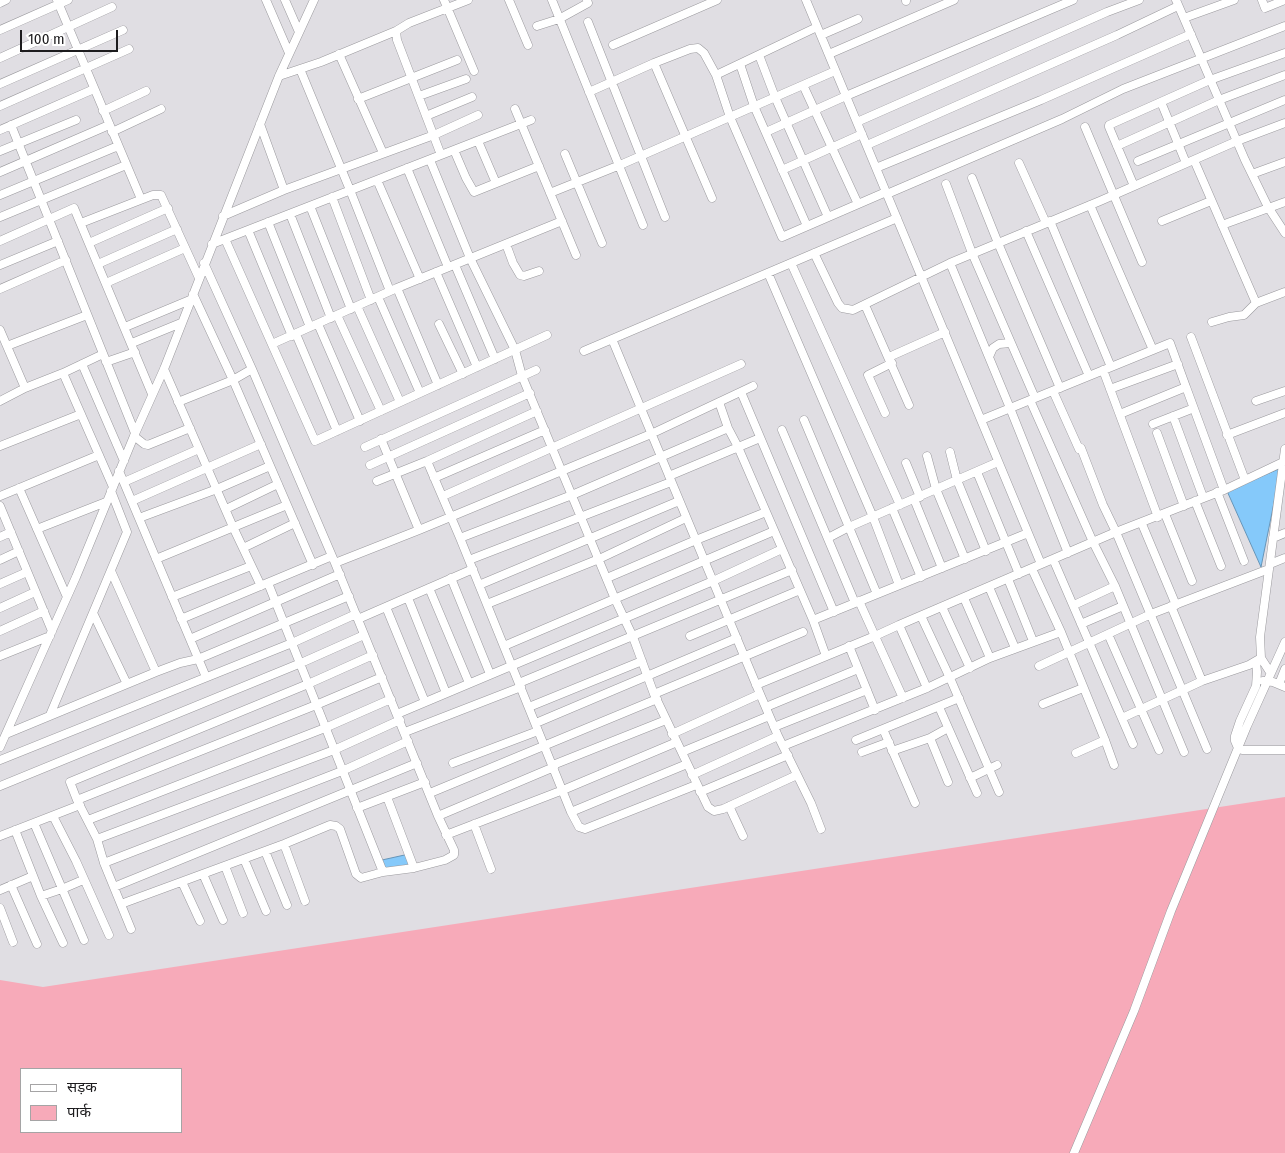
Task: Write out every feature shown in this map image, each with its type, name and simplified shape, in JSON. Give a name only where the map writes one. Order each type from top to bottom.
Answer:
[{"type":"street","points":[[0,2],[6,0]]},
{"type":"street","points":[[0,30],[57,2],[68,0]]},
{"type":"street","points":[[266,0],[290,53]]},
{"type":"street","points":[[285,0],[299,32]]},
{"type":"street","points":[[0,747],[51,634],[134,435],[164,369],[198,278],[279,76],[314,0]]},
{"type":"street","points":[[444,0],[474,72]]},
{"type":"street","points":[[279,76],[339,54],[396,31],[409,23],[468,0]]},
{"type":"street","points":[[509,0],[528,44]]},
{"type":"street","points":[[552,0],[643,225]]},
{"type":"street","points":[[537,26],[559,18],[588,2],[587,0]]},
{"type":"street","points":[[613,45],[717,0]]},
{"type":"street","points":[[806,0],[1041,564]]},
{"type":"street","points":[[929,0],[933,9]]},
{"type":"street","points":[[829,54],[954,0]]},
{"type":"street","points":[[766,132],[1073,0]]},
{"type":"street","points":[[857,122],[1107,12],[1139,0]]},
{"type":"street","points":[[1184,18],[1234,0]]},
{"type":"street","points":[[1262,0],[1265,8],[1285,0]]},
{"type":"street","points":[[57,2],[141,199]]},
{"type":"street","points":[[866,145],[1117,35],[1177,3],[1252,174],[1268,207],[1285,233]]},
{"type":"street","points":[[0,58],[112,7]]},
{"type":"street","points":[[821,35],[858,19]]},
{"type":"street","points":[[588,22],[664,217]]},
{"type":"street","points":[[590,92],[654,63],[690,49],[698,48],[704,53],[716,75],[730,116],[782,237],[1062,120],[1123,89],[1285,26]]},
{"type":"street","points":[[716,75],[817,27]]},
{"type":"street","points":[[0,84],[123,30]]},
{"type":"street","points":[[396,31],[397,40],[441,155]]},
{"type":"street","points":[[876,168],[1041,100],[1191,34]]},
{"type":"street","points":[[0,106],[129,49]]},
{"type":"street","points":[[1134,186],[1109,125],[1210,80],[1285,53]]},
{"type":"street","points":[[339,54],[383,153]]},
{"type":"street","points":[[759,55],[786,123],[828,217]]},
{"type":"street","points":[[358,99],[457,60]]},
{"type":"street","points":[[654,63],[712,198]]},
{"type":"street","points":[[740,64],[754,106],[806,226]]},
{"type":"street","points":[[300,69],[393,290],[438,385]]},
{"type":"street","points":[[550,193],[620,165],[835,71]]},
{"type":"street","points":[[1117,146],[1219,100],[1285,75]]},
{"type":"street","points":[[419,96],[466,79]]},
{"type":"street","points":[[803,85],[858,204]]},
{"type":"street","points":[[0,130],[94,89]]},
{"type":"street","points":[[103,111],[146,91]]},
{"type":"street","points":[[426,116],[472,97]]},
{"type":"street","points":[[1138,161],[1285,100]]},
{"type":"street","points":[[1161,102],[1178,143],[1212,201],[1256,303]]},
{"type":"street","points":[[0,172],[161,109]]},
{"type":"street","points":[[515,109],[576,255]]},
{"type":"street","points":[[223,216],[284,190],[434,134],[478,115]]},
{"type":"street","points":[[0,151],[76,120]]},
{"type":"street","points":[[212,244],[532,120]]},
{"type":"street","points":[[814,253],[838,303],[842,308],[853,310],[950,263],[1114,195],[1237,141],[1285,123]]},
{"type":"street","points":[[260,124],[284,190]]},
{"type":"street","points":[[11,125],[134,435],[144,444],[148,445],[190,428]]},
{"type":"street","points":[[1085,127],[1142,262]]},
{"type":"street","points":[[782,170],[862,134]]},
{"type":"street","points":[[478,141],[496,183]]},
{"type":"street","points":[[0,195],[118,146]]},
{"type":"street","points":[[454,150],[474,192],[539,166]]},
{"type":"street","points":[[565,154],[602,243]]},
{"type":"street","points":[[430,160],[470,258],[515,350],[522,376],[580,516],[633,637],[672,734],[698,789],[711,810],[714,811],[797,775]]},
{"type":"street","points":[[1252,174],[1285,162]]},
{"type":"street","points":[[1019,163],[1048,222],[1111,367]]},
{"type":"street","points":[[0,217],[126,165]]},
{"type":"street","points":[[407,168],[495,359]]},
{"type":"street","points":[[972,178],[1103,505],[1207,749]]},
{"type":"street","points":[[378,180],[420,279]]},
{"type":"street","points":[[946,184],[972,254],[1011,343],[1032,399],[1093,542],[1123,606],[1184,752]]},
{"type":"street","points":[[81,224],[158,193],[168,208],[198,278]]},
{"type":"street","points":[[332,197],[374,298],[420,393]]},
{"type":"street","points":[[1162,221],[1212,201]]},
{"type":"street","points":[[1222,225],[1285,202]]},
{"type":"street","points":[[1090,205],[1153,350]]},
{"type":"street","points":[[310,206],[354,308],[400,402]]},
{"type":"street","points":[[0,241],[74,208],[152,394]]},
{"type":"street","points":[[89,243],[168,208]]},
{"type":"street","points":[[290,214],[334,317],[382,411]]},
{"type":"street","points":[[584,351],[897,218]]},
{"type":"street","points":[[272,344],[374,298],[562,221]]},
{"type":"street","points":[[268,222],[314,325],[360,420]]},
{"type":"street","points":[[98,264],[177,229]]},
{"type":"street","points":[[248,230],[337,431]]},
{"type":"street","points":[[1026,231],[1089,376]]},
{"type":"street","points":[[226,239],[315,441],[547,336]]},
{"type":"street","points":[[0,265],[58,241]]},
{"type":"street","points":[[506,244],[520,275],[524,276],[539,271]]},
{"type":"street","points":[[106,283],[186,248]]},
{"type":"street","points":[[0,289],[66,260]]},
{"type":"street","points":[[791,263],[896,506],[921,577]]},
{"type":"street","points":[[950,263],[1068,553]]},
{"type":"street","points":[[122,904],[330,825],[340,829],[353,866],[359,877],[363,878],[383,872],[414,868],[446,860],[453,856],[454,850],[438,816],[340,574],[252,369],[204,264]]},
{"type":"street","points":[[436,272],[477,367]]},
{"type":"street","points":[[768,273],[873,517],[899,585]]},
{"type":"street","points":[[1212,322],[1244,315],[1256,303],[1285,292]]},
{"type":"street","points":[[125,327],[191,297]]},
{"type":"street","points":[[191,297],[233,380],[313,564]]},
{"type":"street","points":[[865,305],[909,405]]},
{"type":"street","points":[[7,346],[87,315]]},
{"type":"street","points":[[132,343],[181,323]]},
{"type":"street","points":[[439,324],[463,374]]},
{"type":"street","points":[[0,330],[25,388]]},
{"type":"street","points":[[884,413],[868,375],[890,360],[944,332]]},
{"type":"street","points":[[1191,337],[1245,480]]},
{"type":"street","points":[[612,340],[774,728],[811,803],[821,829]]},
{"type":"street","points":[[989,357],[993,348],[999,344],[1011,343]]},
{"type":"street","points":[[981,420],[1170,343],[1244,561]]},
{"type":"street","points":[[0,401],[25,388],[82,364],[135,352]]},
{"type":"street","points":[[82,364],[124,461]]},
{"type":"street","points":[[442,496],[741,364]]},
{"type":"street","points":[[1110,389],[1178,364]]},
{"type":"street","points":[[164,369],[251,566],[276,601],[383,872]]},
{"type":"street","points":[[178,402],[233,380],[252,369]]},
{"type":"street","points":[[365,447],[536,370]]},
{"type":"street","points":[[1103,370],[1162,515],[1192,581]]},
{"type":"street","points":[[50,716],[127,532],[99,455],[63,373]]},
{"type":"street","points":[[181,619],[313,564],[419,530],[562,472],[651,434],[753,386]]},
{"type":"street","points":[[1120,414],[1186,387]]},
{"type":"street","points":[[1256,401],[1285,391]]},
{"type":"street","points":[[741,392],[834,612]]},
{"type":"street","points":[[370,464],[530,393]]},
{"type":"street","points":[[719,402],[728,428],[792,570],[826,656]]},
{"type":"street","points":[[1153,424],[1188,410]]},
{"type":"street","points":[[377,481],[427,461],[537,411]]},
{"type":"street","points":[[1228,436],[1285,413]]},
{"type":"street","points":[[0,446],[81,414]]},
{"type":"street","points":[[1173,416],[1203,497]]},
{"type":"street","points":[[804,420],[877,594]]},
{"type":"street","points":[[460,538],[572,495],[728,428]]},
{"type":"street","points":[[434,478],[545,430]]},
{"type":"street","points":[[782,430],[828,538],[903,698]]},
{"type":"street","points":[[1156,434],[1184,506]]},
{"type":"street","points":[[469,560],[670,479],[760,438]]},
{"type":"street","points":[[381,440],[419,530]]},
{"type":"street","points":[[132,500],[208,469],[261,444]]},
{"type":"street","points":[[124,482],[199,449]]},
{"type":"street","points":[[1238,748],[1235,736],[1254,691],[1256,680],[1285,449]]},
{"type":"street","points":[[950,452],[957,480],[986,550]]},
{"type":"street","points":[[0,496],[99,455]]},
{"type":"street","points":[[928,456],[936,489],[965,559]]},
{"type":"street","points":[[427,461],[480,584],[562,790],[579,827],[585,829],[788,755]]},
{"type":"street","points":[[756,685],[989,588],[1116,532],[1142,524],[1221,491],[1284,461]]},
{"type":"street","points":[[828,538],[998,462]]},
{"type":"street","points":[[906,463],[942,568]]},
{"type":"street","points":[[139,518],[217,489],[270,466]]},
{"type":"street","points":[[119,471],[206,677]]},
{"type":"street","points":[[977,472],[1019,574]]},
{"type":"street","points":[[226,509],[278,484]]},
{"type":"street","points":[[19,488],[67,597]]},
{"type":"street","points":[[480,584],[679,501]]},
{"type":"street","points":[[1195,501],[1221,566]]},
{"type":"street","points":[[37,529],[106,502]]},
{"type":"street","points":[[156,559],[287,505]]},
{"type":"street","points":[[0,506],[44,611],[51,634]]},
{"type":"street","points":[[607,578],[766,512]]},
{"type":"street","points":[[1277,515],[1285,512]]},
{"type":"street","points":[[487,604],[599,559],[686,518]]},
{"type":"street","points":[[243,548],[295,523]]},
{"type":"street","points":[[1142,524],[1202,681]]},
{"type":"street","points":[[504,646],[774,531]]},
{"type":"street","points":[[0,536],[11,532]]},
{"type":"street","points":[[813,620],[1028,533]]},
{"type":"street","points":[[1273,538],[1285,533]]},
{"type":"street","points":[[97,839],[334,750],[425,702],[713,581],[782,549]]},
{"type":"street","points":[[0,560],[19,551]]},
{"type":"street","points":[[1039,666],[1151,614],[1270,567],[1285,558]]},
{"type":"street","points":[[1054,559],[1133,744]]},
{"type":"street","points":[[172,597],[251,566]]},
{"type":"street","points":[[0,760],[292,642],[386,607],[473,569]]},
{"type":"street","points":[[1032,569],[1061,632],[1114,765]]},
{"type":"street","points":[[405,732],[792,570]]},
{"type":"street","points":[[111,571],[156,672]]},
{"type":"street","points":[[0,584],[27,572]]},
{"type":"street","points":[[190,639],[340,574]]},
{"type":"street","points":[[451,578],[490,674]]},
{"type":"street","points":[[1008,579],[1034,641]]},
{"type":"street","points":[[1074,605],[1114,586]]},
{"type":"street","points":[[429,588],[469,683]]},
{"type":"street","points":[[989,588],[1015,648]]},
{"type":"street","points":[[690,636],[800,590]]},
{"type":"street","points":[[0,608],[35,592]]},
{"type":"street","points":[[6,734],[156,672],[180,663],[198,659],[348,596]]},
{"type":"street","points":[[408,598],[446,693]]},
{"type":"street","points":[[964,598],[990,658]]},
{"type":"street","points":[[1082,624],[1123,606]]},
{"type":"street","points":[[386,607],[425,702]]},
{"type":"street","points":[[942,607],[970,668]]},
{"type":"street","points":[[0,631],[44,611]]},
{"type":"street","points":[[93,613],[127,684]]},
{"type":"street","points":[[921,616],[993,767],[999,792]]},
{"type":"street","points":[[899,624],[927,688]]},
{"type":"street","points":[[430,793],[545,746],[744,656],[804,632]]},
{"type":"street","points":[[783,746],[927,688],[990,658],[1061,632]]},
{"type":"street","points":[[0,656],[51,634]]},
{"type":"street","points":[[0,786],[300,663],[364,634]]},
{"type":"street","points":[[1108,634],[1159,750]]},
{"type":"street","points":[[453,763],[736,638]]},
{"type":"street","points":[[1074,1153],[1134,1010],[1170,912],[1270,672],[1285,642]]},
{"type":"street","points":[[848,646],[875,710]]},
{"type":"street","points":[[131,929],[104,863],[97,839],[70,782],[308,684],[373,655]]},
{"type":"street","points":[[1258,660],[1270,672]]},
{"type":"street","points":[[1122,718],[1202,681],[1258,660]]},
{"type":"street","points":[[529,708],[642,661]]},
{"type":"street","points":[[766,707],[858,669]]},
{"type":"street","points":[[1256,680],[1282,685],[1285,669]]},
{"type":"street","points":[[0,836],[53,816],[79,803],[382,677]]},
{"type":"street","points":[[1043,704],[1083,688]]},
{"type":"street","points":[[774,728],[867,690]]},
{"type":"street","points":[[672,734],[760,694]]},
{"type":"street","points":[[856,740],[959,698]]},
{"type":"street","points":[[88,820],[325,728],[391,699]]},
{"type":"street","points":[[939,707],[977,793]]},
{"type":"street","points":[[682,752],[769,716]]},
{"type":"street","points":[[438,816],[666,720]]},
{"type":"street","points":[[892,751],[930,738],[948,728]]},
{"type":"street","points":[[883,729],[915,804]]},
{"type":"street","points":[[692,775],[778,736]]},
{"type":"street","points":[[930,738],[948,782]]},
{"type":"street","points":[[1076,753],[1105,740]]},
{"type":"street","points":[[104,863],[342,771],[408,741]]},
{"type":"street","points":[[446,835],[562,790],[676,742]]},
{"type":"street","points":[[862,752],[889,742]]},
{"type":"street","points":[[1238,748],[1258,751],[1285,750]]},
{"type":"street","points":[[114,887],[417,763]]},
{"type":"street","points":[[571,812],[687,764]]},
{"type":"street","points":[[970,778],[993,767]]},
{"type":"street","points":[[357,808],[425,782]]},
{"type":"street","points":[[387,797],[414,868]]},
{"type":"street","points":[[729,806],[743,836]]},
{"type":"street","points":[[53,816],[109,934]]},
{"type":"street","points":[[34,823],[84,940]]},
{"type":"street","points":[[474,824],[492,869]]},
{"type":"street","points":[[15,830],[41,896],[63,943]]},
{"type":"street","points":[[284,844],[305,901]]},
{"type":"street","points":[[265,851],[287,905]]},
{"type":"street","points":[[244,859],[266,911]]},
{"type":"street","points":[[225,866],[243,913]]},
{"type":"street","points":[[203,874],[223,920]]},
{"type":"street","points":[[0,890],[33,876]]},
{"type":"street","points":[[41,896],[84,880]]},
{"type":"street","points":[[182,882],[200,922]]},
{"type":"street","points":[[11,885],[37,944]]},
{"type":"street","points":[[0,908],[13,942]]},
{"type":"green space","points":[[1285,797],[1285,1153],[0,1153],[0,980],[43,987]]},
{"type":"water","points":[[1281,468],[1261,567],[1227,491]]},
{"type":"water","points":[[409,854],[412,871],[385,874],[382,860]]}]
